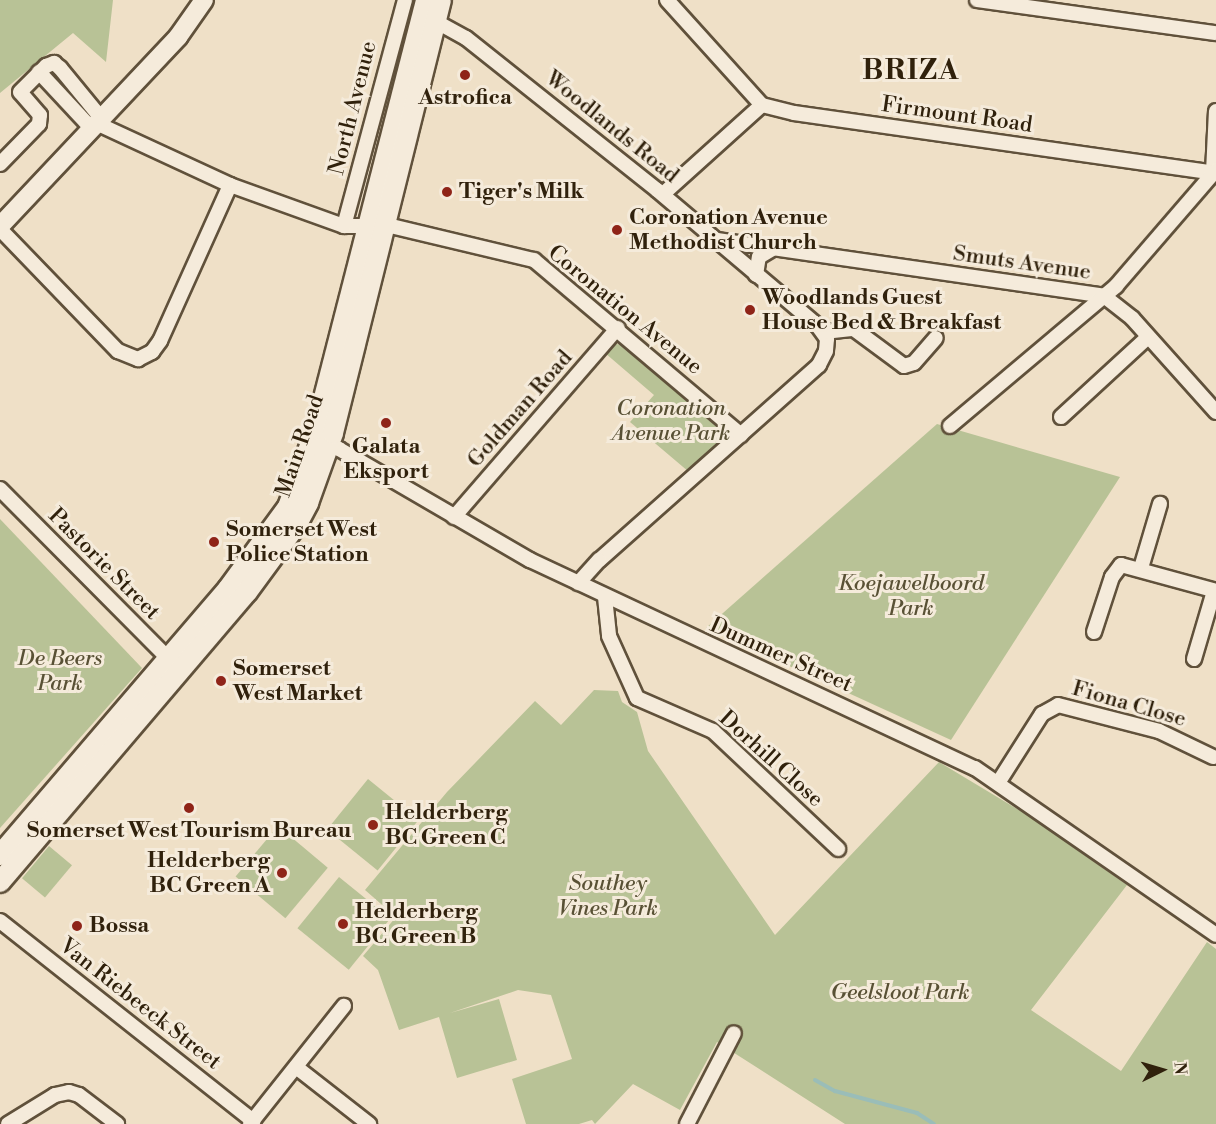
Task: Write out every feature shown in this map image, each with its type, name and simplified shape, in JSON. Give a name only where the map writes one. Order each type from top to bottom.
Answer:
[{"type":"main road","name":"Main Road","points":[[0,882],[174,664],[278,525],[321,443],[376,226],[426,0]]},
{"type":"main road","name":"Main Road","points":[[376,226],[441,0]]},
{"type":"main road","name":"Main Road","points":[[0,855],[174,664]]},
{"type":"street","points":[[204,0],[178,37],[0,228],[118,351],[138,359],[156,347],[230,184]]},
{"type":"street","name":"North Avenue","points":[[344,226],[405,0]]},
{"type":"street","points":[[977,0],[1216,33]]},
{"type":"street","name":"Firmount Road","points":[[675,3],[745,91],[762,105],[794,113],[1215,171]]},
{"type":"street","name":"Woodlands Road","points":[[435,21],[466,38],[663,194],[824,332]]},
{"type":"street","points":[[0,164],[39,124],[40,115],[20,92],[39,72],[54,63],[75,87],[96,123]]},
{"type":"street","points":[[39,72],[63,98],[96,123]]},
{"type":"street","points":[[663,194],[762,105]]},
{"type":"street","points":[[950,426],[1104,296],[1215,171],[1216,111]]},
{"type":"street","name":"Coronation Avenue","points":[[96,123],[230,184],[344,226],[376,226],[534,261],[618,328],[741,435]]},
{"type":"street","name":"Smuts Avenue","points":[[716,240],[1104,296],[1148,337],[1216,412]]},
{"type":"street","points":[[756,275],[759,257],[774,248]]},
{"type":"street","name":"Goldman Road","points":[[454,517],[618,328]]},
{"type":"street","points":[[578,583],[599,560],[819,365],[826,351],[824,332],[854,329],[904,366],[914,363],[936,338]]},
{"type":"street","points":[[1061,417],[1148,337]]},
{"type":"street","name":"Dummer Street","points":[[321,443],[605,597],[940,751],[998,783],[1216,935]]},
{"type":"street","name":"Pastorie Street","points":[[0,489],[174,664]]},
{"type":"street","points":[[1141,568],[1160,504]]},
{"type":"street","points":[[1095,632],[1116,570],[1125,565],[1141,568],[1215,591],[1194,659]]},
{"type":"street","name":"Dorhill Close","points":[[605,597],[609,636],[637,698],[713,731],[838,849]]},
{"type":"street","name":"Fiona Close","points":[[998,783],[1042,714],[1058,705],[1159,731],[1213,757]]},
{"type":"street","name":"Van Riebeeck Street","points":[[0,921],[252,1122]]},
{"type":"street","points":[[252,1122],[344,1006]]},
{"type":"street","points":[[692,1122],[734,1033]]},
{"type":"street","points":[[296,1066],[369,1124]]},
{"type":"street","points":[[8,1124],[55,1095],[69,1092],[79,1095],[117,1124]]},
{"type":"green space","points":[[0,0],[113,0],[106,62],[73,33],[0,93]]},
{"type":"green space","name":"Coronation Avenue Park","points":[[615,344],[627,345],[720,427],[721,443],[689,472],[630,422],[654,395],[605,353]]},
{"type":"green space","name":"Koejawelboord Park","points":[[937,424],[1120,477],[951,740],[706,628]]},
{"type":"green space","name":"De Beers Park","points":[[0,519],[142,668],[0,828]]},
{"type":"green space","points":[[594,690],[618,691],[622,702],[637,712],[648,751],[775,935],[939,762],[1029,816],[1127,885],[1031,1010],[1121,1071],[1207,942],[1216,949],[1216,1124],[845,1124],[717,1042],[680,1110],[633,1084],[595,1124],[592,1120],[579,1124],[526,1124],[512,1079],[572,1059],[551,995],[518,990],[450,1013],[499,999],[517,1060],[457,1078],[439,1017],[399,1030],[378,970],[363,956],[396,917],[365,890],[447,792],[535,701],[561,725]]},
{"type":"green space","name":"Helderberg BC Green C","points":[[368,779],[419,820],[378,870],[327,830]]},
{"type":"green space","name":"Helderberg BC Green A","points":[[278,826],[328,868],[285,918],[236,877]]},
{"type":"green space","points":[[49,846],[72,865],[45,897],[22,878]]},
{"type":"green space","name":"Helderberg BC Green B","points":[[339,877],[390,919],[349,970],[297,928]]},
{"type":"waterway","points":[[815,1080],[835,1091],[917,1113],[934,1124]]},
{"type":"place","name":"Astrofica","points":[[465,75]]},
{"type":"place","name":"Tiger's Milk","points":[[447,192]]},
{"type":"place","name":"Coronation Avenue Methodist Church","points":[[617,230]]},
{"type":"place","name":"Woodlands Guest House Bed & Breakfast","points":[[750,310]]},
{"type":"place","name":"Galata Eksport","points":[[386,423]]},
{"type":"place","name":"Somerset West Police Station","points":[[214,542]]},
{"type":"place","name":"Somerset West Market","points":[[221,681]]},
{"type":"place","name":"Somerset West Tourism Bureau","points":[[189,808]]},
{"type":"place","name":"Helderberg BC Green C","points":[[373,825]]},
{"type":"place","name":"Helderberg BC Green A","points":[[282,873]]},
{"type":"place","name":"Helderberg BC Green B","points":[[343,924]]},
{"type":"place","name":"Bossa","points":[[77,926]]},
{"type":"district","name":"BRIZA","points":[[911,71]]},
{"type":"park label","name":"Southey Vines Park","points":[[608,896]]},
{"type":"park label","name":"Geelsloot Park","points":[[900,993]]}]
